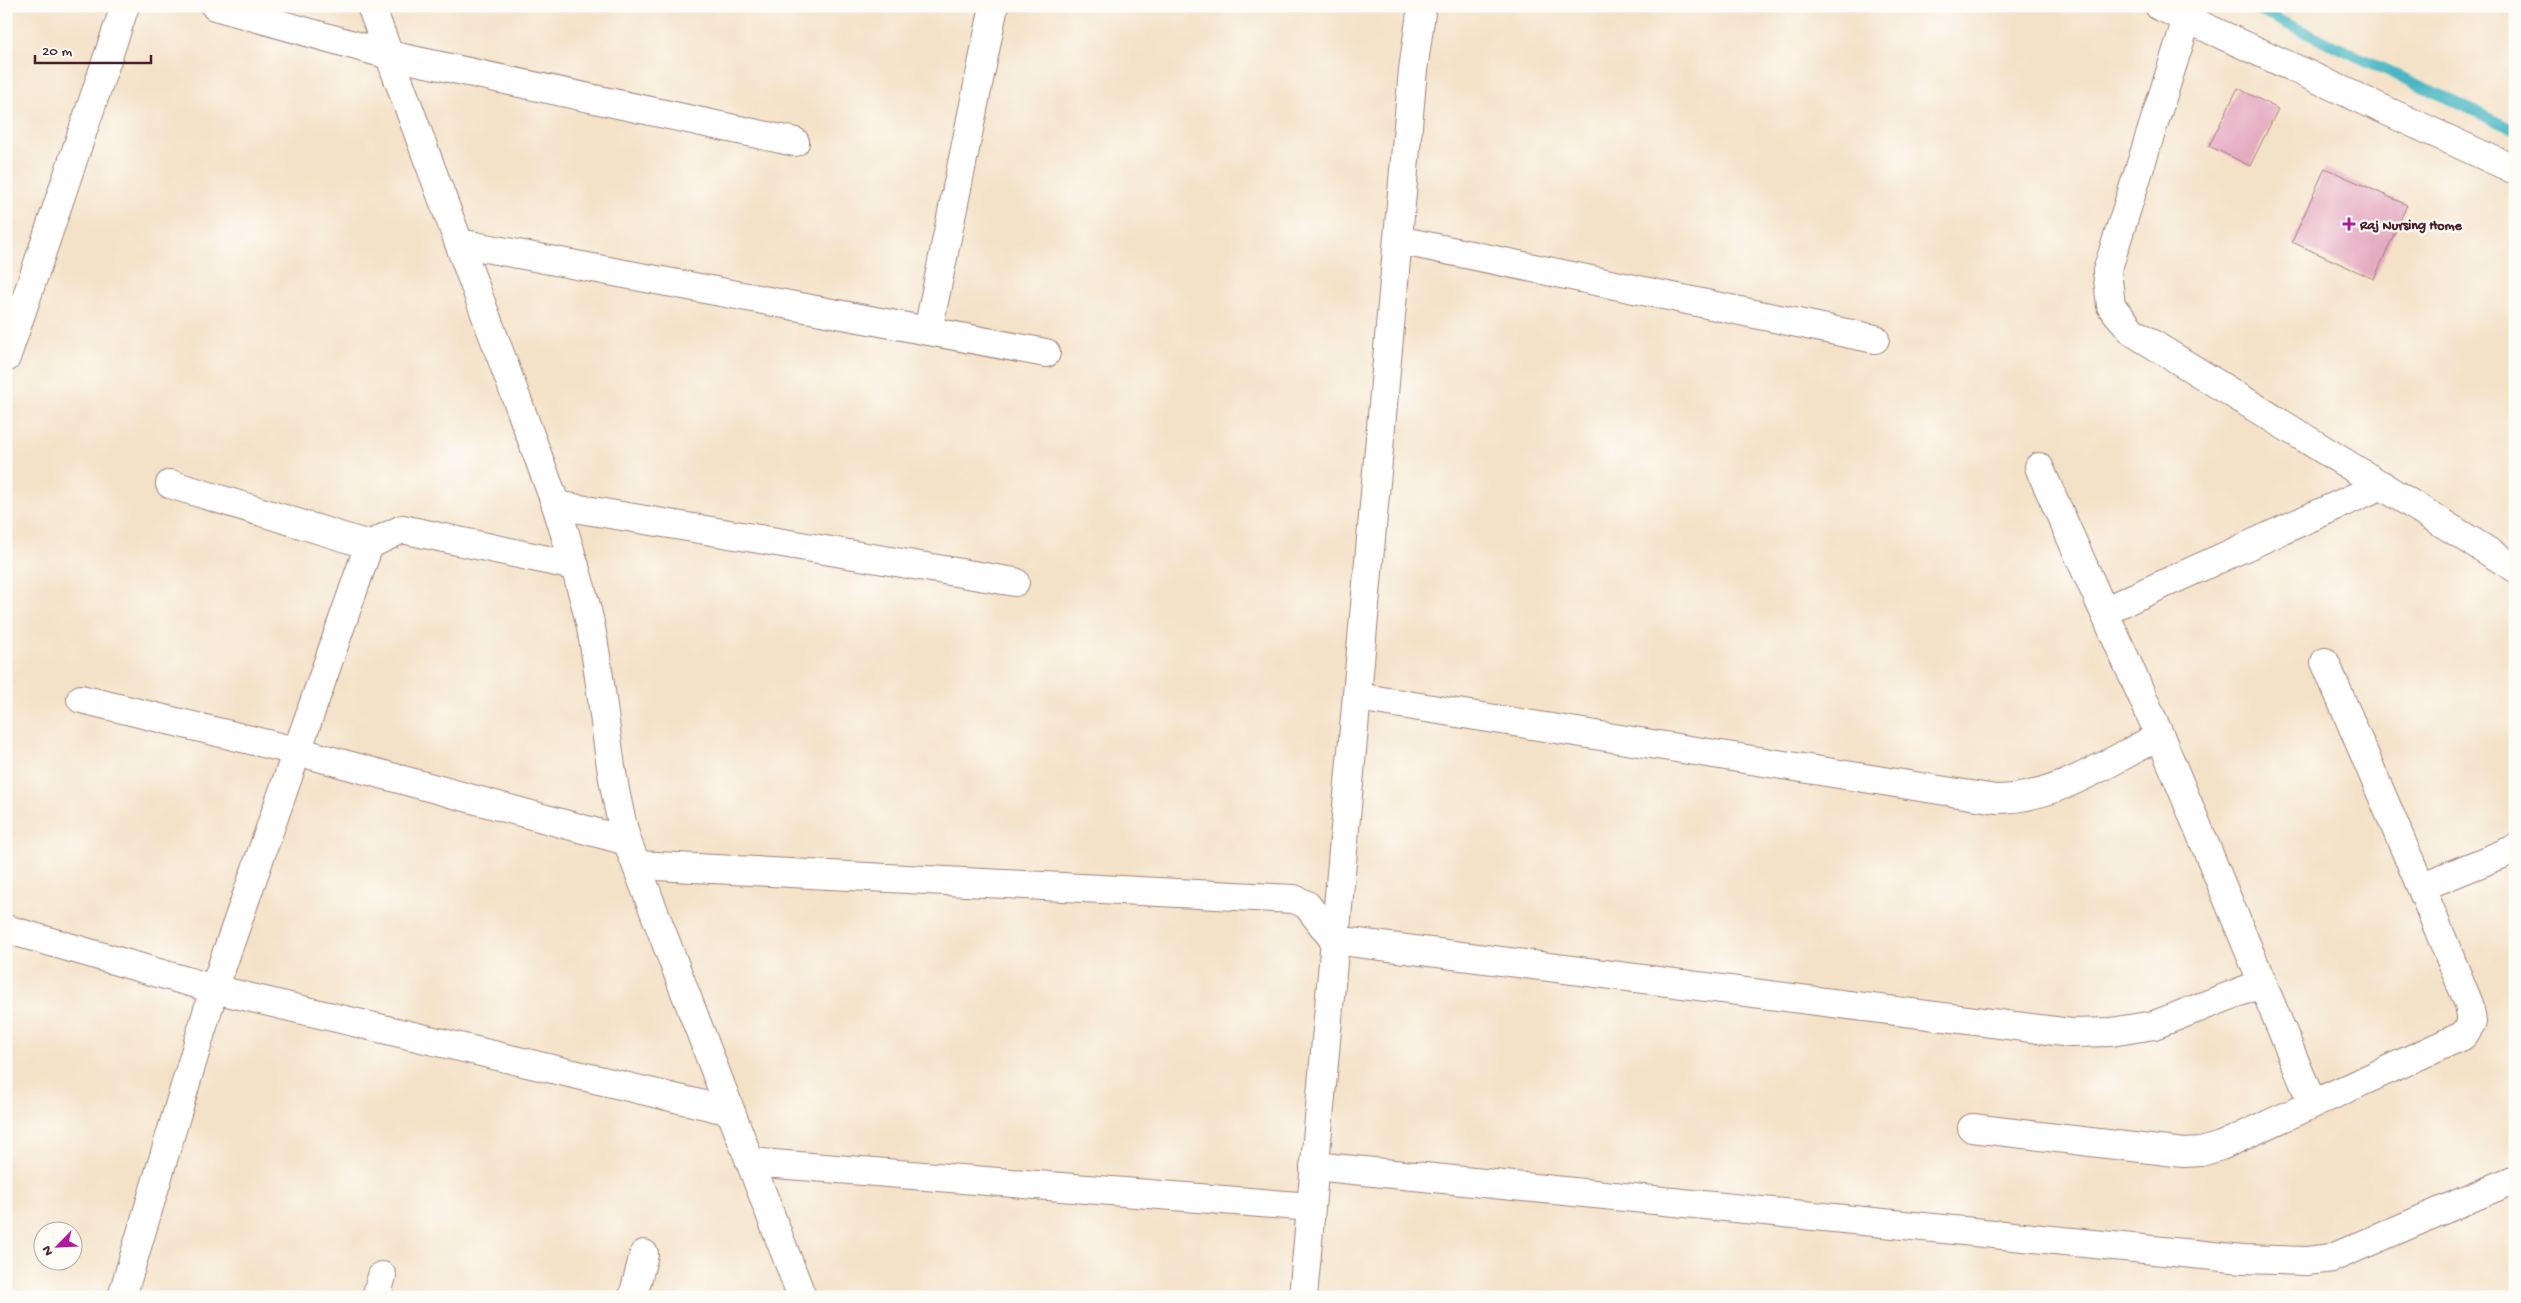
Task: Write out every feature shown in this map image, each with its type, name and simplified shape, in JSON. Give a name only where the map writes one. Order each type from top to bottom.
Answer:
[{"type":"street","points":[[6,358],[125,6]]},
{"type":"street","points":[[215,6],[389,55],[795,142]]},
{"type":"street","points":[[371,6],[556,505],[575,566],[590,623],[617,806],[632,853],[802,1297]]},
{"type":"street","points":[[928,331],[994,6]]},
{"type":"street","points":[[1303,1297],[1413,70],[1422,6]]},
{"type":"street","points":[[2159,6],[2515,170]]},
{"type":"street","points":[[2187,19],[2107,271],[2111,306],[2133,332],[2515,568]]},
{"type":"street","points":[[1398,240],[1875,339]]},
{"type":"street","points":[[459,243],[1046,353]]},
{"type":"street","points":[[2039,467],[2160,736],[2312,1103]]},
{"type":"street","points":[[170,484],[369,545],[402,529],[575,566]]},
{"type":"street","points":[[2104,611],[2382,485]]},
{"type":"street","points":[[556,505],[1015,582]]},
{"type":"street","points":[[122,1297],[214,989],[369,545]]},
{"type":"street","points":[[1972,1128],[2176,1152],[2201,1152],[2221,1146],[2464,1035],[2469,1029],[2472,1022],[2469,1004],[2325,662]]},
{"type":"street","points":[[1356,697],[1996,799],[2017,799],[2041,795],[2160,736]]},
{"type":"street","points":[[81,699],[296,751],[632,853],[1294,899],[1307,906],[1334,940],[2070,1033],[2112,1032],[2154,1025],[2263,983]]},
{"type":"street","points":[[2421,887],[2515,849]]},
{"type":"street","points":[[6,929],[214,989],[730,1111]]},
{"type":"street","points":[[750,1162],[1311,1206]]},
{"type":"street","points":[[1314,1166],[2243,1259],[2307,1261],[2341,1255],[2515,1179]]},
{"type":"street","points":[[634,1297],[644,1254]]},
{"type":"building","points":[[2238,88],[2278,109],[2250,166],[2209,146]]},
{"type":"building","points":[[2325,168],[2407,205],[2374,279],[2292,242]]},
{"type":"waterway","points":[[2249,6],[2515,130]]},
{"type":"place","name":"Raj Nursing Home","points":[[2349,224]]}]
